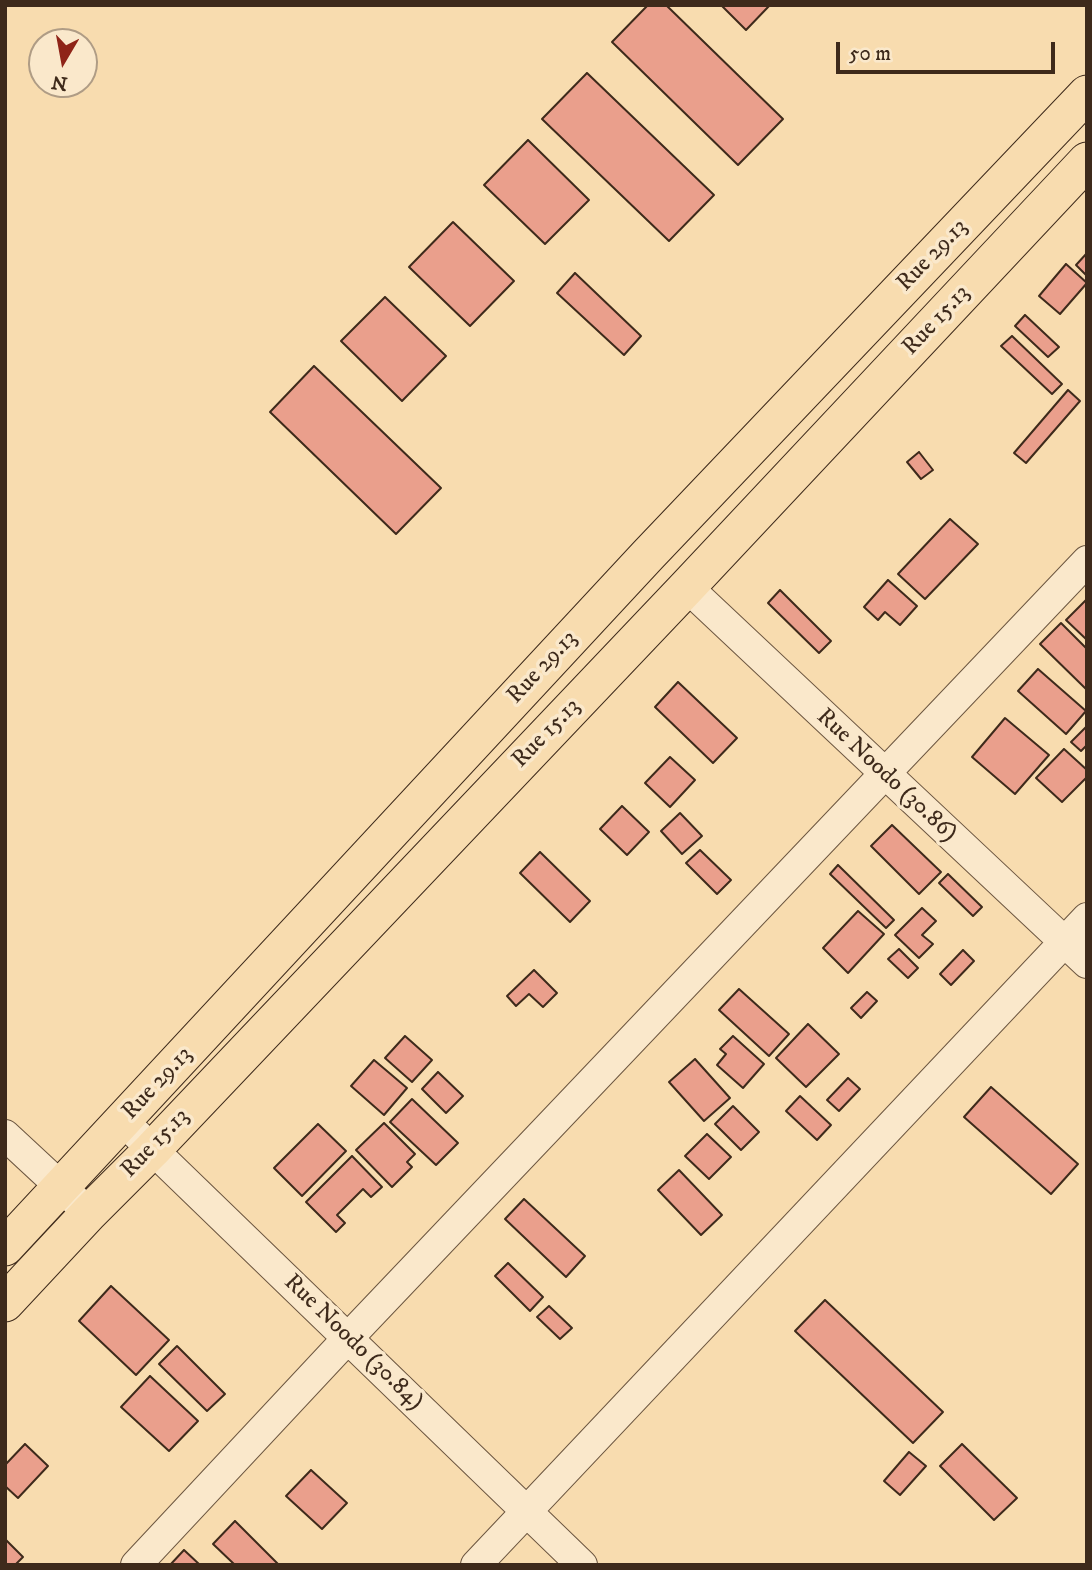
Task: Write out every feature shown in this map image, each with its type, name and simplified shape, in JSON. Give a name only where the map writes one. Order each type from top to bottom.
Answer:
[{"type":"main road","name":"Rue 29.13","points":[[5,1247],[648,555],[1087,94]]},
{"type":"main road","name":"Rue 15.13","points":[[5,1303],[687,587],[1087,161]]},
{"type":"street","points":[[136,1565],[348,1337],[1087,561]]},
{"type":"street","name":"Rue Noodo (30.86)","points":[[687,587],[1087,963]]},
{"type":"street","points":[[476,1565],[1087,918]]},
{"type":"street","name":"Rue Noodo (30.84)","points":[[123,1121],[582,1565]]},
{"type":"street","points":[[5,1135],[89,1213]]},
{"type":"building","points":[[648,5],[666,5],[783,119],[738,165],[612,42]]},
{"type":"building","points":[[721,5],[770,5],[746,30]]},
{"type":"building","points":[[587,73],[714,195],[669,241],[542,119]]},
{"type":"building","points":[[528,140],[589,200],[545,244],[484,185]]},
{"type":"building","points":[[453,222],[514,281],[470,326],[409,267]]},
{"type":"building","points":[[1087,253],[1087,276],[1076,265]]},
{"type":"building","points":[[1066,264],[1087,283],[1060,314],[1039,296]]},
{"type":"building","points":[[575,273],[641,336],[624,355],[557,293]]},
{"type":"building","points":[[385,297],[446,356],[402,401],[341,341]]},
{"type":"building","points":[[1025,315],[1059,347],[1048,357],[1015,326]]},
{"type":"building","points":[[1012,336],[1062,384],[1052,394],[1001,346]]},
{"type":"building","points":[[314,366],[441,488],[396,534],[270,412]]},
{"type":"building","points":[[1068,390],[1080,401],[1026,463],[1014,453]]},
{"type":"building","points":[[919,452],[933,470],[921,479],[907,462]]},
{"type":"building","points":[[950,519],[978,544],[925,599],[898,574]]},
{"type":"building","points":[[888,580],[917,606],[900,625],[885,612],[878,620],[864,607]]},
{"type":"building","points":[[780,590],[831,641],[819,653],[768,603]]},
{"type":"building","points":[[1087,599],[1087,640],[1066,620]]},
{"type":"building","points":[[1061,623],[1087,649],[1087,690],[1040,644]]},
{"type":"building","points":[[1038,669],[1086,711],[1066,734],[1018,691]]},
{"type":"building","points":[[678,682],[737,738],[713,763],[655,707]]},
{"type":"building","points":[[1005,718],[1049,755],[1015,794],[972,757]]},
{"type":"building","points":[[1087,726],[1087,745],[1081,751],[1071,742]]},
{"type":"building","points":[[1064,749],[1087,770],[1087,777],[1062,802],[1036,778]]},
{"type":"building","points":[[670,757],[695,780],[670,807],[645,783]]},
{"type":"building","points":[[622,806],[649,832],[627,855],[600,829]]},
{"type":"building","points":[[680,813],[702,836],[682,854],[661,831]]},
{"type":"building","points":[[892,825],[941,872],[919,894],[871,846]]},
{"type":"building","points":[[700,850],[731,880],[717,894],[686,863]]},
{"type":"building","points":[[540,852],[590,901],[570,922],[520,873]]},
{"type":"building","points":[[838,865],[894,920],[886,928],[830,874]]},
{"type":"building","points":[[948,874],[982,907],[973,916],[939,883]]},
{"type":"building","points":[[922,908],[936,921],[922,935],[933,944],[919,958],[895,935]]},
{"type":"building","points":[[858,911],[884,934],[848,973],[823,948]]},
{"type":"building","points":[[899,949],[918,968],[908,978],[888,959]]},
{"type":"building","points":[[963,950],[974,961],[951,985],[940,974]]},
{"type":"building","points":[[534,970],[557,993],[543,1007],[529,994],[516,1006],[507,996]]},
{"type":"building","points":[[739,989],[789,1034],[769,1056],[719,1010]]},
{"type":"building","points":[[867,992],[877,1001],[861,1018],[851,1008]]},
{"type":"building","points":[[808,1024],[839,1054],[806,1087],[776,1058]]},
{"type":"building","points":[[405,1036],[432,1060],[412,1082],[385,1058]]},
{"type":"building","points":[[733,1036],[764,1064],[743,1088],[717,1065],[726,1054],[720,1049]]},
{"type":"building","points":[[695,1059],[730,1098],[704,1121],[669,1082]]},
{"type":"building","points":[[374,1060],[407,1088],[384,1115],[351,1086]]},
{"type":"building","points":[[438,1072],[463,1096],[446,1113],[422,1089]]},
{"type":"building","points":[[848,1078],[860,1089],[839,1111],[827,1100]]},
{"type":"building","points":[[991,1087],[1078,1164],[1051,1194],[964,1117]]},
{"type":"building","points":[[800,1096],[831,1125],[817,1140],[786,1111]]},
{"type":"building","points":[[412,1099],[458,1143],[436,1165],[390,1122]]},
{"type":"building","points":[[733,1106],[759,1132],[741,1150],[715,1124]]},
{"type":"building","points":[[384,1123],[415,1154],[407,1162],[412,1167],[392,1187],[356,1150]]},
{"type":"building","points":[[318,1124],[346,1151],[302,1196],[274,1168]]},
{"type":"building","points":[[707,1134],[731,1157],[709,1179],[685,1156]]},
{"type":"building","points":[[352,1156],[382,1187],[371,1197],[363,1189],[337,1215],[345,1223],[336,1232],[306,1202]]},
{"type":"building","points":[[679,1170],[722,1215],[701,1235],[658,1190]]},
{"type":"building","points":[[524,1199],[585,1256],[566,1277],[505,1219]]},
{"type":"building","points":[[508,1263],[543,1297],[530,1311],[495,1276]]},
{"type":"building","points":[[111,1286],[169,1340],[136,1375],[79,1321]]},
{"type":"building","points":[[825,1300],[943,1412],[913,1443],[795,1331]]},
{"type":"building","points":[[549,1306],[572,1328],[560,1339],[537,1317]]},
{"type":"building","points":[[177,1346],[225,1394],[207,1411],[159,1364]]},
{"type":"building","points":[[150,1376],[198,1421],[169,1451],[121,1407]]},
{"type":"building","points":[[25,1444],[48,1466],[18,1498],[5,1486],[5,1465]]},
{"type":"building","points":[[962,1444],[1017,1498],[994,1520],[940,1466]]},
{"type":"building","points":[[909,1452],[926,1466],[900,1495],[884,1481]]},
{"type":"building","points":[[311,1470],[347,1503],[322,1529],[286,1496]]},
{"type":"building","points":[[235,1521],[279,1565],[235,1565],[213,1544]]},
{"type":"building","points":[[5,1539],[23,1557],[15,1565],[5,1565]]},
{"type":"building","points":[[184,1550],[200,1565],[170,1565]]}]
